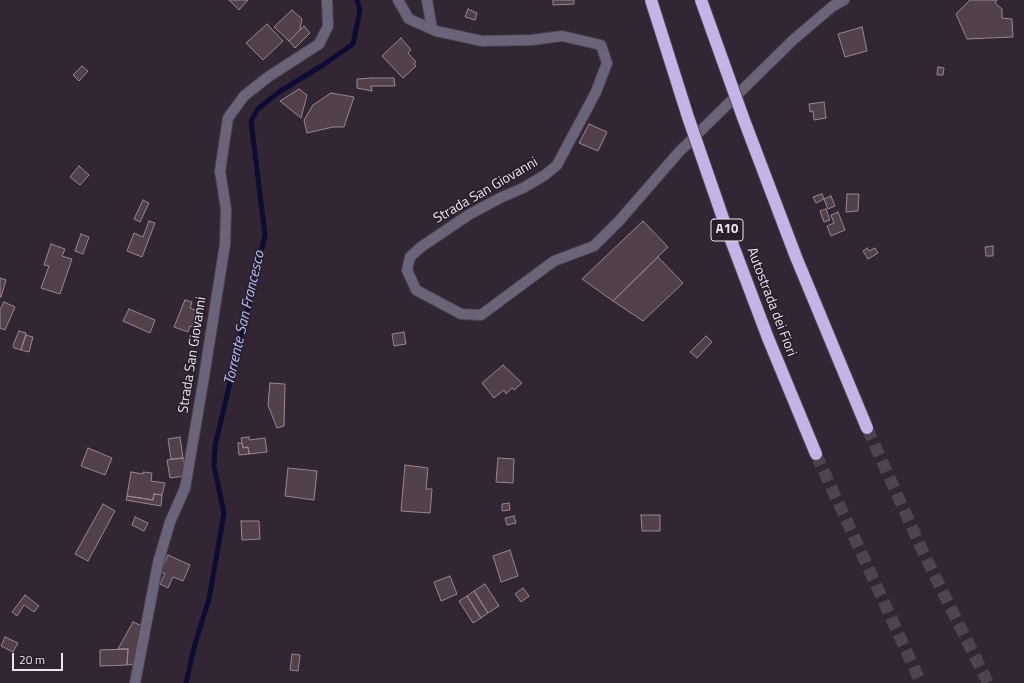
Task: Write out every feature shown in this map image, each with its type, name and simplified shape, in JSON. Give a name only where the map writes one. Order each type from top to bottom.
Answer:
[{"type":"highway","name":"Autostrada dei Fiori","points":[[651,0],[688,117],[726,227],[768,338],[816,454]]},
{"type":"highway","points":[[701,0],[744,120],[794,250],[867,428]]},
{"type":"street","name":"Strada San Giovanni","points":[[135,683],[158,563],[170,522],[185,488],[203,383],[225,244],[226,209],[220,171],[228,118],[244,96],[268,77],[319,44],[328,26],[327,0]]},
{"type":"street","name":"Strada San Giovanni","points":[[398,0],[409,19],[432,29],[482,41],[531,40],[562,36],[601,45],[607,64],[596,92],[557,165],[523,188],[470,214],[421,247],[410,257],[407,270],[416,290],[460,314],[481,315],[554,261],[594,246],[619,221],[679,152],[696,135],[793,40],[834,6],[844,0]]},
{"type":"street","points":[[427,0],[432,29]]},
{"type":"building","points":[[229,0],[248,0],[239,10]]},
{"type":"building","points":[[553,0],[574,0],[574,4],[553,5]]},
{"type":"building","points":[[970,0],[997,0],[995,3],[1002,9],[1002,18],[1012,19],[1013,37],[967,39],[956,14]]},
{"type":"building","points":[[468,9],[477,13],[475,20],[465,17]]},
{"type":"building","points":[[292,10],[302,19],[300,30],[289,41],[274,27]]},
{"type":"building","points":[[267,24],[283,41],[263,60],[246,43]]},
{"type":"building","points":[[304,26],[310,33],[295,48],[289,41]]},
{"type":"building","points":[[862,27],[867,51],[845,57],[838,34]]},
{"type":"building","points":[[401,38],[411,50],[408,53],[416,62],[414,64],[416,66],[403,78],[382,56]]},
{"type":"building","points":[[82,66],[88,71],[79,81],[73,75]]},
{"type":"building","points":[[938,67],[944,68],[943,75],[937,75]]},
{"type":"building","points":[[394,78],[395,86],[371,86],[372,91],[357,88],[357,79]]},
{"type":"building","points":[[299,89],[307,95],[301,118],[280,101]]},
{"type":"building","points":[[331,93],[354,97],[344,127],[333,127],[307,133],[304,120],[313,105]]},
{"type":"building","points":[[824,102],[826,118],[814,120],[813,111],[810,112],[809,104]]},
{"type":"building","points":[[589,124],[607,132],[598,151],[579,143]]},
{"type":"building","points":[[79,166],[89,175],[80,185],[70,177]]},
{"type":"building","points":[[822,194],[824,199],[816,203],[813,197]]},
{"type":"building","points":[[847,194],[859,194],[858,211],[846,212]]},
{"type":"building","points":[[831,196],[835,206],[828,209],[824,199]]},
{"type":"building","points":[[143,200],[149,203],[140,222],[134,219]]},
{"type":"building","points":[[826,209],[830,220],[824,222],[820,211]]},
{"type":"building","points":[[838,212],[845,230],[831,236],[827,226],[834,223],[831,215]]},
{"type":"building","points":[[149,221],[155,223],[142,257],[127,251],[134,233],[143,237]]},
{"type":"building","points":[[643,221],[668,247],[613,301],[582,279]]},
{"type":"building","points":[[81,234],[89,237],[83,254],[75,251]]},
{"type":"building","points":[[51,244],[65,249],[62,256],[72,259],[60,294],[41,288],[49,266],[44,265]]},
{"type":"building","points":[[993,246],[993,256],[986,256],[985,247]]},
{"type":"building","points":[[867,248],[869,251],[875,248],[878,253],[868,259],[863,251]]},
{"type":"building","points":[[658,257],[683,283],[643,321],[613,301]]},
{"type":"building","points":[[0,278],[6,280],[1,297],[0,297]]},
{"type":"building","points":[[185,300],[192,302],[190,308],[203,313],[196,328],[190,326],[188,332],[174,327]]},
{"type":"building","points":[[4,302],[15,307],[5,330],[0,328],[0,310]]},
{"type":"building","points":[[129,309],[155,320],[150,333],[123,321]]},
{"type":"building","points":[[19,331],[26,333],[21,350],[14,348],[13,345]]},
{"type":"building","points":[[404,332],[406,344],[394,346],[392,334]]},
{"type":"building","points":[[26,335],[33,337],[29,352],[21,350]]},
{"type":"building","points":[[706,336],[712,342],[697,358],[690,352]]},
{"type":"building","points":[[503,365],[522,383],[514,390],[512,388],[506,394],[504,390],[494,398],[482,383]]},
{"type":"building","points":[[270,383],[285,384],[284,426],[277,428],[268,405]]},
{"type":"building","points":[[180,437],[183,458],[171,459],[168,439]]},
{"type":"building","points":[[249,437],[249,440],[265,438],[267,452],[249,454],[248,447],[243,448],[241,438]]},
{"type":"building","points":[[238,443],[242,443],[243,448],[248,447],[249,454],[239,455]]},
{"type":"building","points":[[88,448],[112,458],[105,475],[81,466]]},
{"type":"building","points":[[183,458],[185,476],[170,478],[167,460]]},
{"type":"building","points":[[498,458],[514,459],[513,483],[496,482]]},
{"type":"building","points":[[405,465],[428,468],[426,489],[432,489],[430,513],[401,511]]},
{"type":"building","points":[[288,468],[317,471],[314,500],[285,496]]},
{"type":"building","points":[[131,472],[143,474],[143,472],[152,473],[151,481],[165,483],[162,495],[154,494],[153,500],[127,496]]},
{"type":"building","points":[[154,494],[162,495],[161,506],[126,500],[127,496],[153,500]]},
{"type":"building","points":[[509,503],[510,510],[502,511],[502,504]]},
{"type":"building","points":[[103,504],[115,511],[88,561],[75,554]]},
{"type":"building","points":[[641,515],[660,515],[660,531],[642,531]]},
{"type":"building","points":[[514,516],[516,523],[507,525],[505,518]]},
{"type":"building","points":[[135,517],[148,523],[144,531],[132,525]]},
{"type":"building","points":[[241,521],[259,521],[260,539],[242,540]]},
{"type":"building","points":[[510,550],[518,576],[501,582],[493,556]]},
{"type":"building","points":[[168,555],[190,565],[183,581],[173,577],[168,588],[160,584],[165,574],[160,572]]},
{"type":"building","points":[[450,576],[457,594],[441,601],[434,582]]},
{"type":"building","points":[[485,584],[499,606],[488,613],[474,591]]},
{"type":"building","points":[[523,588],[529,596],[521,602],[515,594]]},
{"type":"building","points":[[474,591],[488,613],[481,618],[467,596]]},
{"type":"building","points":[[25,595],[39,606],[34,612],[24,605],[17,616],[12,612]]},
{"type":"building","points":[[467,596],[481,618],[473,623],[459,601]]},
{"type":"building","points":[[133,622],[142,626],[135,664],[127,665],[128,649],[118,649]]},
{"type":"building","points":[[5,637],[18,643],[13,652],[1,646]]},
{"type":"building","points":[[128,649],[127,665],[100,666],[100,650]]},
{"type":"building","points":[[292,654],[300,655],[298,671],[290,670]]},
{"type":"waterway","name":"Torrente San Francesco","points":[[186,683],[195,644],[209,599],[224,513],[214,466],[215,446],[265,235],[251,121],[258,109],[279,92],[323,65],[353,44],[360,10],[357,0]]},
{"type":"tunnel","points":[[867,428],[924,554],[988,683]]},
{"type":"tunnel","points":[[816,454],[921,683]]}]
